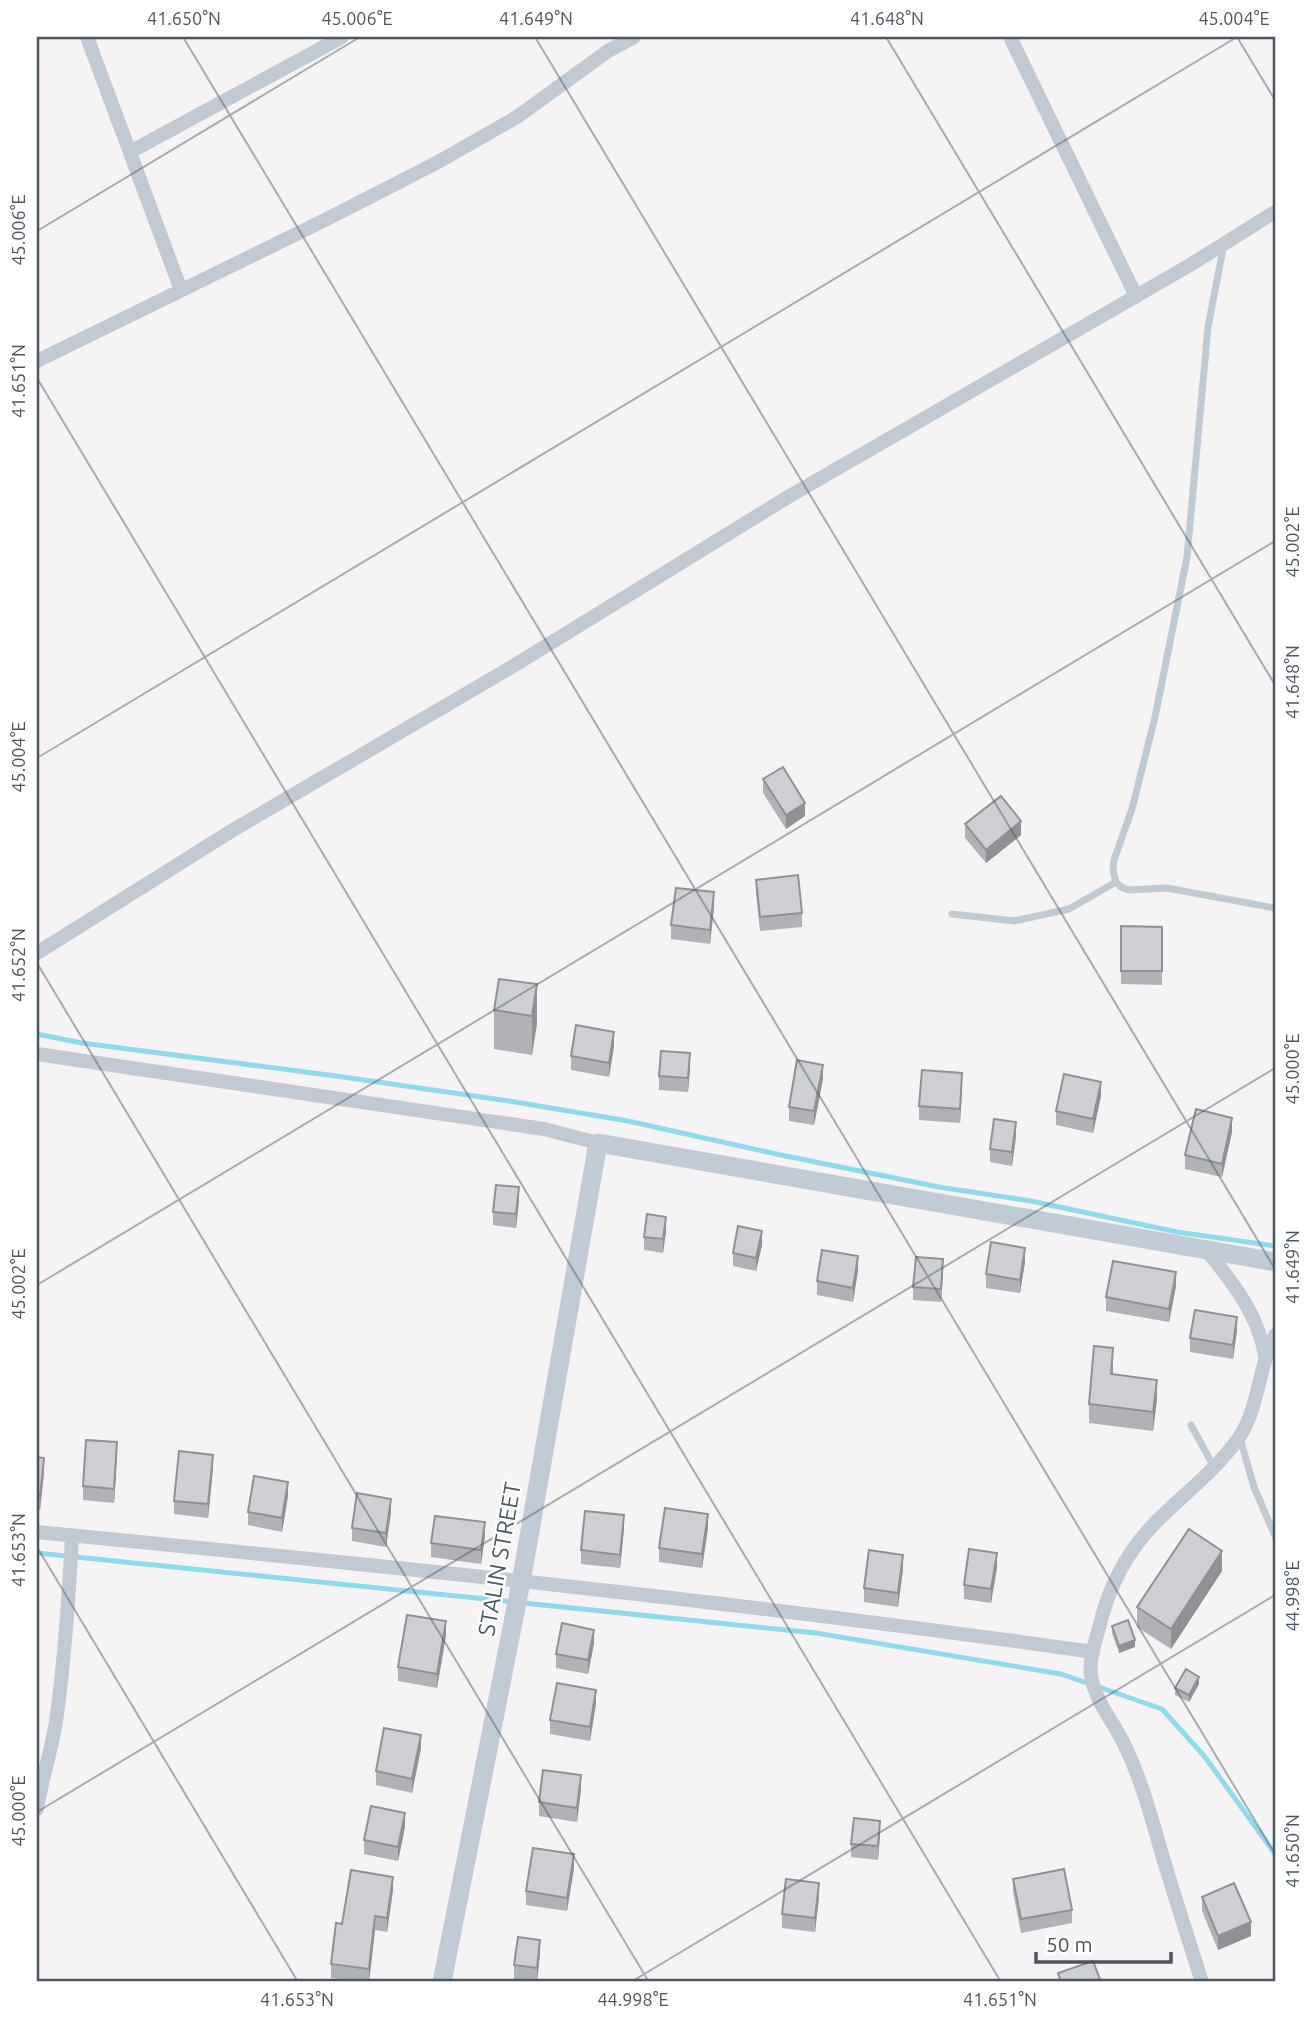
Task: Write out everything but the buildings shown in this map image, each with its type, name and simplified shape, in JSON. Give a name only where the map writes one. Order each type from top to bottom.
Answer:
[{"type":"street","points":[[87,37],[181,290]]},
{"type":"street","points":[[130,152],[342,37]]},
{"type":"street","points":[[37,361],[440,161],[517,117],[608,51],[634,37]]},
{"type":"street","points":[[1010,37],[1136,296]]},
{"type":"street","points":[[37,953],[233,830],[510,668],[788,497],[1136,296],[1275,212]]},
{"type":"street","points":[[37,1054],[544,1129],[598,1143],[1275,1262]]},
{"type":"street","name":"STALIN STREET","points":[[442,1982],[521,1582],[598,1143]]},
{"type":"street","points":[[1208,1252],[1226,1274],[1254,1319],[1263,1342],[1265,1358]]},
{"type":"street","points":[[1202,1982],[1153,1821],[1125,1745],[1106,1716],[1096,1692],[1091,1675],[1093,1652],[1103,1611],[1126,1558],[1154,1524],[1214,1467],[1240,1437],[1275,1335]]},
{"type":"street","points":[[37,1532],[521,1582],[909,1626],[1093,1652]]},
{"type":"street","points":[[37,1809],[57,1716],[67,1624],[72,1536]]},
{"type":"lane","points":[[1224,244],[1208,327],[1187,557],[1152,730],[1113,870],[1116,882],[1129,890],[1167,888],[1275,908]]},
{"type":"lane","points":[[952,914],[1014,921],[1069,909],[1116,882]]},
{"type":"lane","points":[[1191,1425],[1214,1467]]},
{"type":"lane","points":[[1240,1437],[1254,1487],[1275,1536]]},
{"type":"waterway","points":[[37,1034],[82,1043],[509,1101],[628,1121],[939,1187],[1031,1201],[1177,1232],[1275,1246]]},
{"type":"waterway","points":[[37,1553],[816,1633],[1061,1674],[1162,1709],[1205,1757],[1275,1854]]}]
